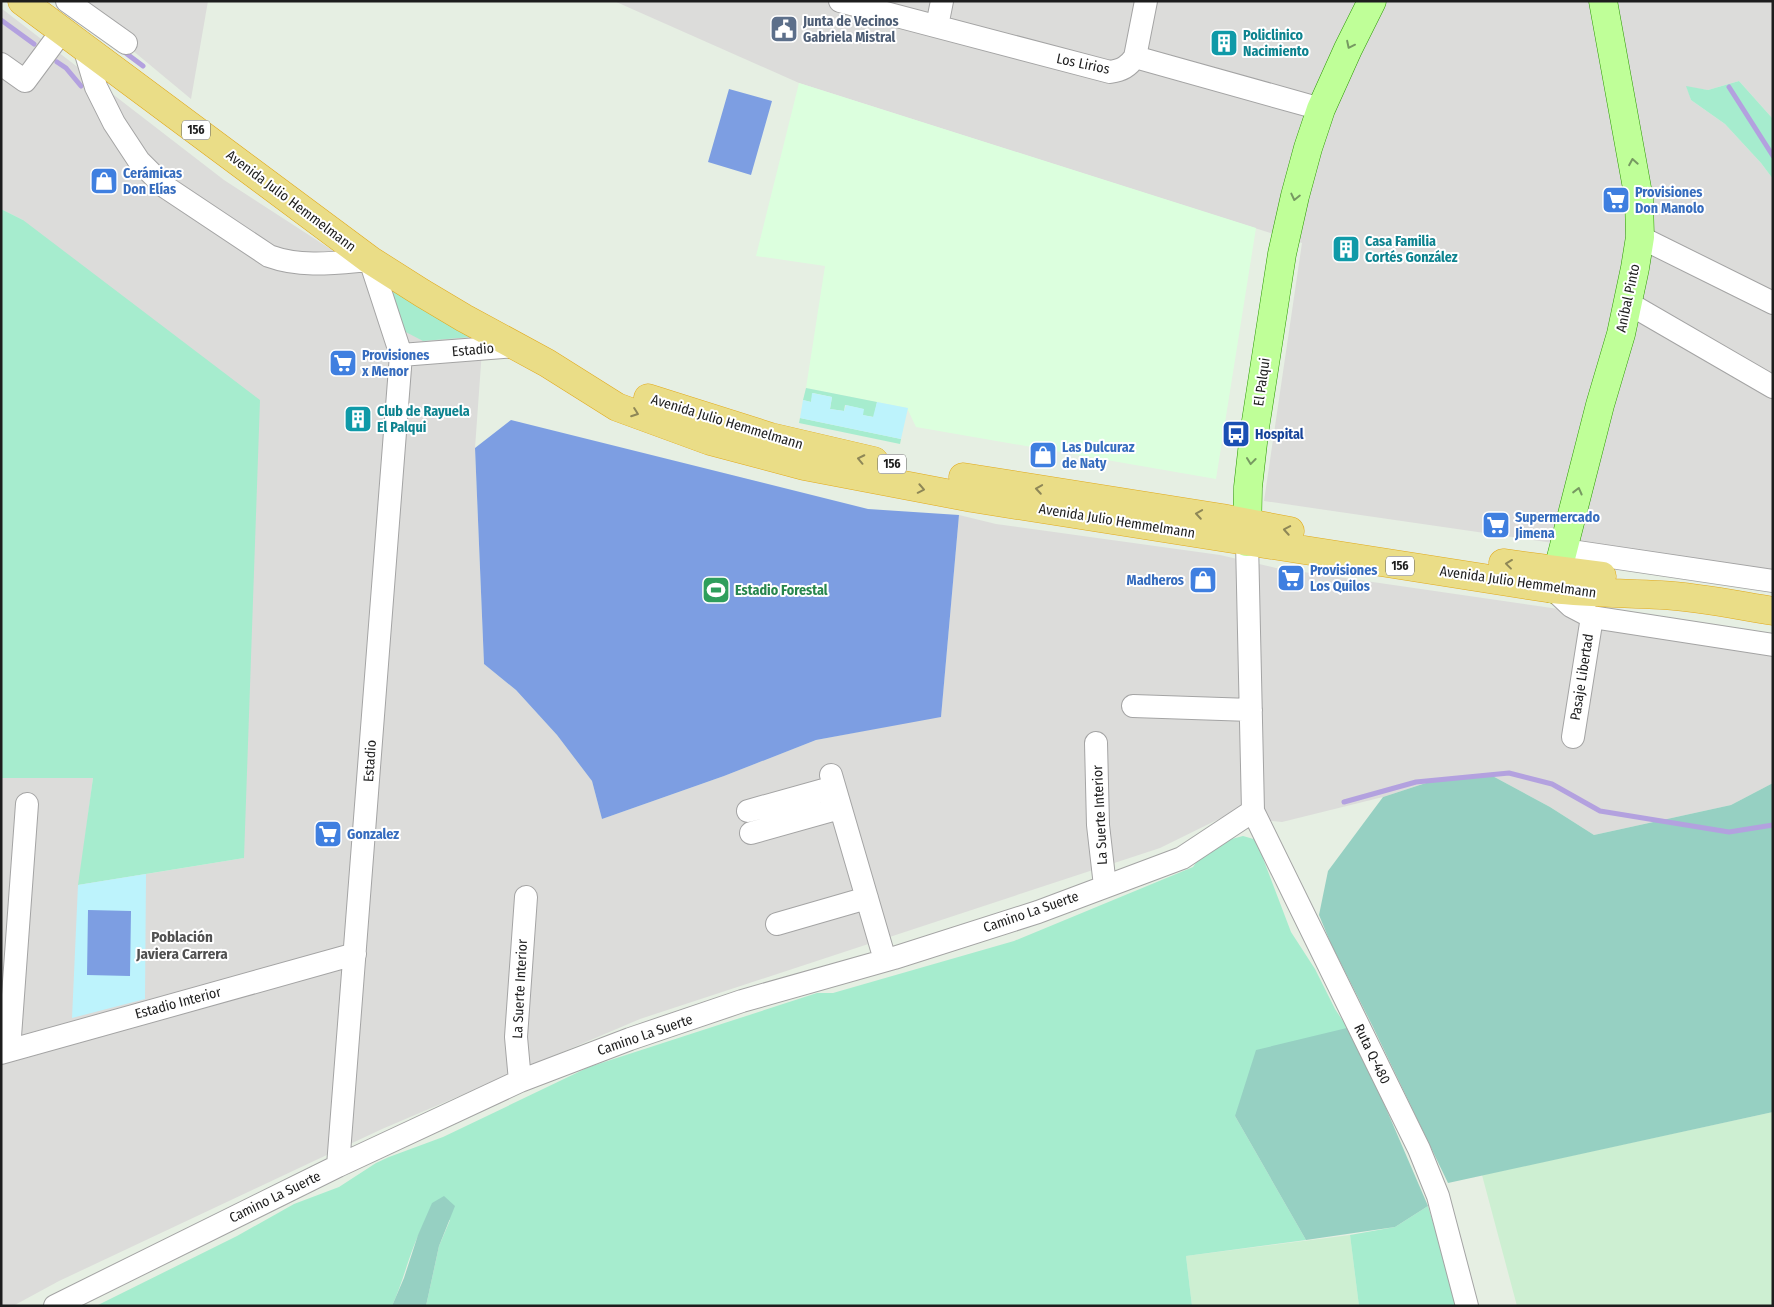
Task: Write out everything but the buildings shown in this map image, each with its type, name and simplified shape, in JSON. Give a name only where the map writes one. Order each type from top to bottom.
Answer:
[{"type":"highway","name":"Avenida Julio Hemmelmann","points":[[22,1],[370,260],[430,298],[547,363],[686,412],[771,437],[863,459],[1247,532],[1608,577],[1708,600],[1773,611]]},
{"type":"main road","name":"El Palqui","points":[[1247,532],[1248,488],[1254,434],[1282,254],[1308,148],[1321,109],[1372,1]]},
{"type":"main road","name":"Aníbal Pinto","points":[[1558,570],[1600,405],[1621,334],[1636,268],[1640,237],[1639,199],[1603,1]]},
{"type":"street","points":[[67,1],[126,43]]},
{"type":"street","name":"Los Lirios","points":[[840,1],[1110,72],[1122,70],[1135,57]]},
{"type":"street","points":[[937,26],[942,1]]},
{"type":"street","points":[[1146,1],[1135,57],[1321,109]]},
{"type":"street","points":[[1,64],[24,81],[62,31]]},
{"type":"street","points":[[84,47],[96,86],[114,123],[139,161],[164,186],[269,256],[298,264],[370,260]]},
{"type":"street","points":[[1640,237],[1773,303]]},
{"type":"street","name":"Estadio","points":[[338,1166],[401,355],[370,260]]},
{"type":"street","points":[[1628,303],[1773,387]]},
{"type":"street","name":"Estadio","points":[[401,355],[516,346]]},
{"type":"street","name":"El Palqui","points":[[1247,532],[1253,811]]},
{"type":"street","points":[[1773,581],[1558,570],[1572,606],[1592,617],[1773,646]]},
{"type":"street","name":"Pasaje Libertad","points":[[1573,738],[1592,617]]},
{"type":"street","points":[[1133,706],[1251,710]]},
{"type":"street","name":"La Suerte Interior","points":[[1096,743],[1098,826],[1105,886]]},
{"type":"street","points":[[749,822],[835,790],[885,960]]},
{"type":"street","points":[[5,1051],[27,804]]},
{"type":"street","name":"Camino La Suerte","points":[[55,1306],[338,1166],[520,1081],[630,1039],[742,1001],[885,960],[1038,912],[1182,858],[1253,811]]},
{"type":"street","name":"Ruta Q-480","points":[[1253,811],[1418,1149],[1438,1196],[1466,1306]]},
{"type":"street","name":"La Suerte Interior","points":[[520,1081],[516,1037],[526,897]]},
{"type":"street","points":[[777,924],[867,898]]},
{"type":"street","name":"Estadio Interior","points":[[5,1051],[355,954]]},
{"type":"shaded area","points":[[73,1],[208,1],[191,99]]},
{"type":"shaded area","points":[[614,1],[1773,1],[1773,119],[1739,81],[1708,90],[1687,87],[1691,100],[1725,124],[1773,179],[1773,575],[1264,501],[1302,243],[799,83]]},
{"type":"shaded area","points":[[1,8],[224,180],[383,283],[483,336],[475,448],[484,664],[516,690],[557,735],[592,781],[602,819],[724,776],[816,740],[941,716],[959,515],[996,524],[1220,555],[1276,568],[1773,640],[1773,783],[1731,805],[1594,835],[1550,807],[1487,773],[1429,782],[1383,797],[1282,822],[1225,816],[1160,848],[640,1019],[382,1129],[59,1281],[13,1306],[1,1306],[1,778],[93,778],[79,885],[244,858],[23,220],[1,209]]},
{"type":"shaded area","points":[[1739,81],[1773,119],[1773,179],[1725,124],[1691,100],[1686,86],[1708,90]]},
{"type":"shaded area","points":[[799,83],[1256,228],[1216,479],[916,427],[907,408],[806,388],[825,266],[756,256]]},
{"type":"shaded area","points":[[729,89],[772,101],[751,175],[708,162]]},
{"type":"shaded area","points":[[1,209],[23,220],[260,400],[244,858],[78,885],[93,778],[1,778]]},
{"type":"shaded area","points":[[383,283],[483,336],[423,341],[400,329]]},
{"type":"shaded area","points":[[806,388],[877,402],[874,417],[862,415],[863,409],[845,405],[844,411],[830,409],[832,397],[813,393],[811,402],[803,400]]},
{"type":"shaded area","points":[[812,393],[832,397],[830,409],[844,411],[846,405],[864,409],[863,415],[873,417],[877,402],[908,408],[901,439],[800,418],[803,400],[811,402]]},
{"type":"shaded area","points":[[800,418],[901,439],[900,444],[799,423]]},
{"type":"shaded area","name":"Estadio Forestal","points":[[511,420],[868,509],[959,515],[941,717],[816,740],[724,776],[602,819],[592,781],[557,735],[516,690],[484,664],[475,448]]},
{"type":"shaded area","points":[[1487,773],[1550,807],[1594,835],[1731,805],[1773,783],[1773,1112],[1448,1183],[1331,944],[1319,915],[1328,871],[1383,797],[1429,782]]},
{"type":"shaded area","points":[[1243,836],[1257,840],[1291,932],[1315,969],[1335,1009],[1343,1021],[1351,1027],[1235,1116],[1306,1240],[1186,1256],[1192,1306],[426,1306],[439,1246],[450,1220],[425,1222],[415,1242],[392,1306],[96,1306],[237,1236],[294,1204],[339,1187],[376,1163],[443,1137],[589,1067],[817,993],[833,993],[1014,941],[1193,867],[1202,854],[1228,840]]},
{"type":"shaded area","points":[[146,874],[145,999],[72,1018],[78,885]]},
{"type":"shaded area","points":[[88,910],[131,911],[130,976],[87,975]]},
{"type":"shaded area","points":[[1351,1027],[1428,1206],[1395,1227],[1306,1240],[1235,1116],[1256,1050]]},
{"type":"shaded area","points":[[1773,1112],[1773,1306],[1517,1306],[1482,1175]]},
{"type":"shaded area","points":[[444,1196],[455,1206],[439,1246],[426,1306],[392,1306],[432,1203]]},
{"type":"shaded area","points":[[1428,1206],[1458,1306],[1359,1306],[1350,1235],[1395,1227]]},
{"type":"shaded area","points":[[1350,1235],[1359,1306],[1192,1306],[1186,1256]]},
{"type":"waterway","points":[[1,20],[34,44]]},
{"type":"waterway","points":[[123,51],[143,66]]},
{"type":"waterway","points":[[57,62],[66,68],[81,86]]},
{"type":"waterway","points":[[1729,87],[1773,156]]},
{"type":"waterway","points":[[1344,802],[1416,782],[1509,773],[1552,784],[1600,811],[1729,832],[1773,825]]},
{"type":"place","name":"Junta de Vecinos Gabriela Mistral","points":[[784,29]]},
{"type":"place","name":"Policlinico Nacimiento","points":[[1224,43]]},
{"type":"place","name":"Cerámicas Don Elías","points":[[104,181]]},
{"type":"place","name":"Provisiones Don Manolo","points":[[1616,200]]},
{"type":"place","name":"Casa Familia Cortés González","points":[[1346,249]]},
{"type":"place","name":"Provisiones x Menor","points":[[343,363]]},
{"type":"place","name":"Club de Rayuela El Palqui","points":[[358,419]]},
{"type":"place","name":"Hospital","points":[[1236,434]]},
{"type":"place","name":"Las Dulcuraz de Naty","points":[[1043,455]]},
{"type":"place","name":"Supermercado Jimena","points":[[1496,525]]},
{"type":"place","name":"Provisiones Los Quilos","points":[[1291,578]]},
{"type":"place","name":"Madheros","points":[[1203,580]]},
{"type":"place","name":"Estadio Forestal","points":[[716,590]]},
{"type":"place","name":"Gonzalez","points":[[328,834]]},
{"type":"district","name":"Población Javiera Carrera","points":[[182,946]]}]
